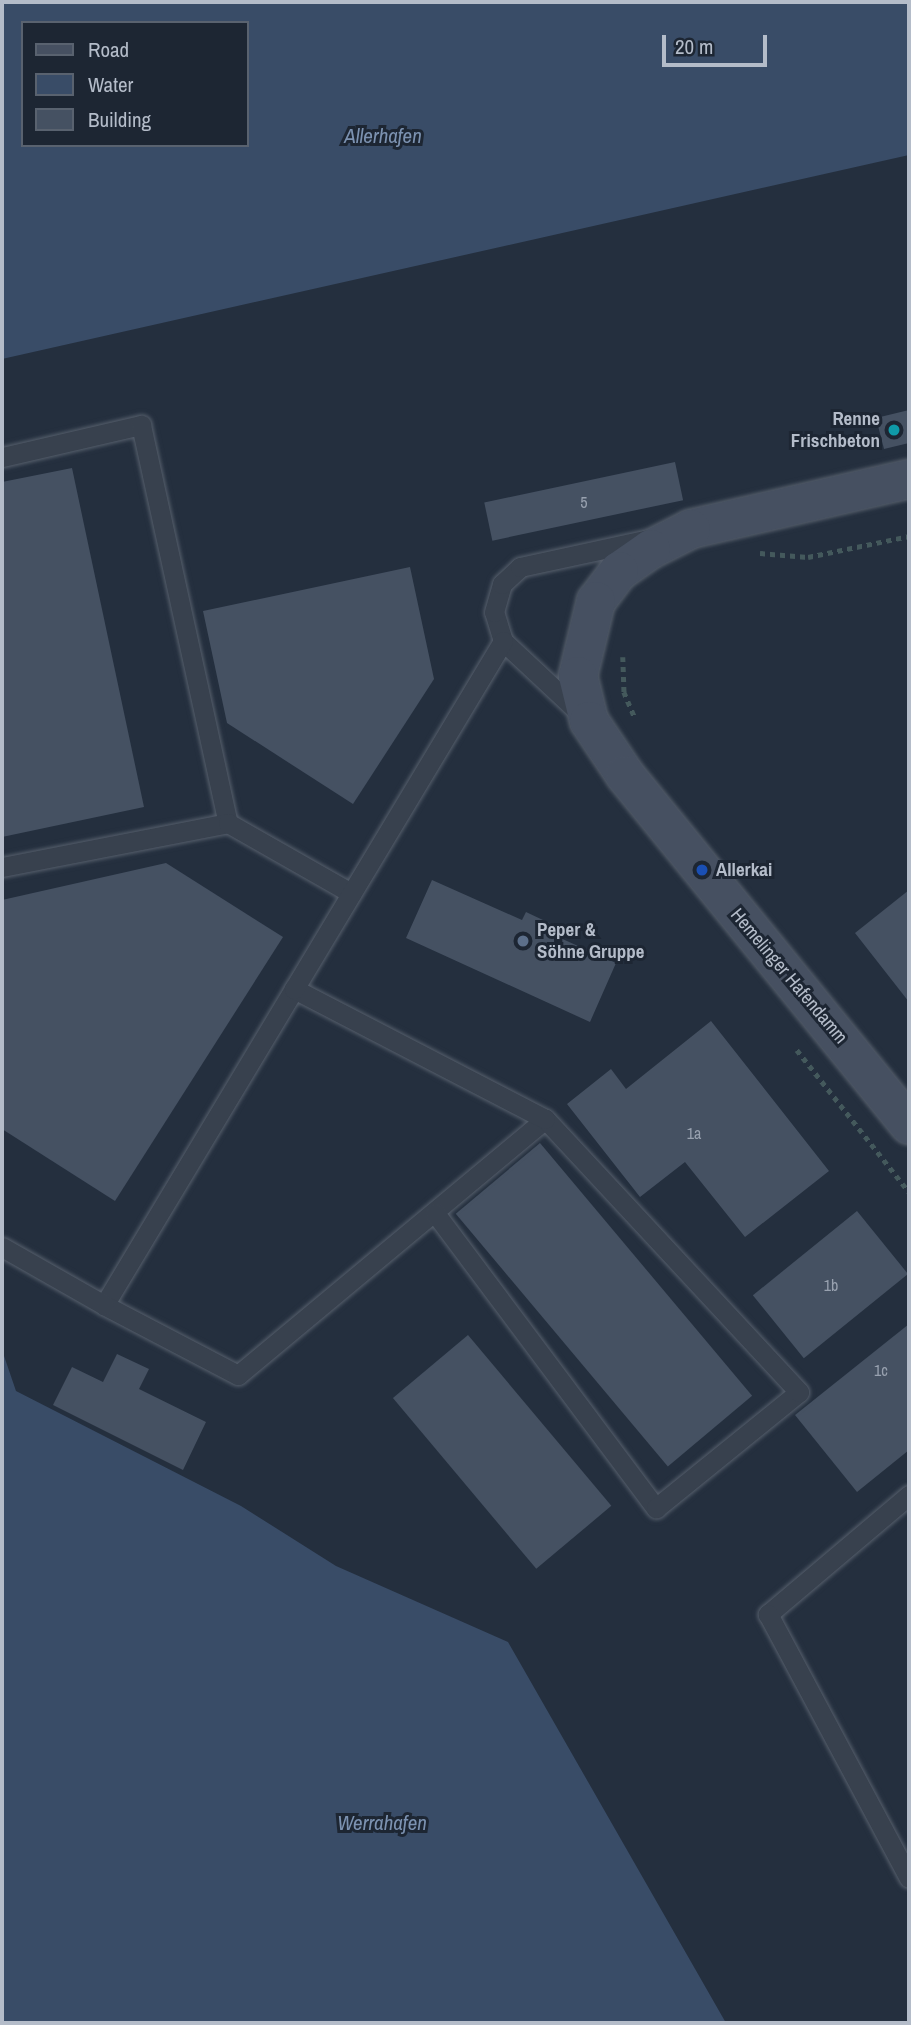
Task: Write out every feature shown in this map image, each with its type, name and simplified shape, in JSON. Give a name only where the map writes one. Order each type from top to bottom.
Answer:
[{"type":"street","points":[[691,529],[909,479]]},
{"type":"street","name":"Hemelinger Hafendamm","points":[[691,529],[619,571],[596,601],[578,676],[589,722],[625,775],[812,1002],[909,1125]]},
{"type":"lane","points":[[2,457],[141,425],[228,823]]},
{"type":"lane","points":[[589,722],[503,641],[495,612],[502,584],[520,567],[691,529]]},
{"type":"lane","points":[[104,1305],[503,641]]},
{"type":"lane","points":[[2,867],[228,823],[351,893]]},
{"type":"lane","points":[[294,989],[545,1119],[799,1392],[656,1508],[435,1213]]},
{"type":"lane","points":[[2,1247],[104,1305],[238,1374],[545,1119]]},
{"type":"lane","points":[[909,1495],[768,1614],[909,1878]]},
{"type":"path","points":[[749,550],[792,559],[909,536]]},
{"type":"path","points":[[624,648],[624,692],[639,728]]},
{"type":"path","points":[[812,1002],[790,1025],[789,1039],[909,1192]]},
{"type":"water","name":"Allerhafen","points":[[2,2],[909,2],[909,155],[2,359]]},
{"type":"water","name":"Werrahafen","points":[[2,1350],[16,1391],[241,1506],[336,1566],[508,1642],[726,2023],[2,2023]]},
{"type":"building","name":"Renne Frischbeton","points":[[909,410],[909,443],[884,449],[876,418]]},
{"type":"building","points":[[675,462],[683,500],[492,541],[484,503]]},
{"type":"building","points":[[72,468],[144,807],[2,837],[2,482]]},
{"type":"building","points":[[410,567],[434,679],[353,804],[227,723],[203,611]]},
{"type":"building","points":[[166,863],[283,937],[115,1201],[2,1129],[2,900]]},
{"type":"building","points":[[432,880],[522,920],[526,912],[562,929],[558,937],[616,963],[590,1022],[406,938]]},
{"type":"building","points":[[909,890],[909,1002],[855,933]]},
{"type":"building","points":[[711,1021],[829,1171],[745,1237],[685,1162],[640,1197],[567,1104],[611,1069],[626,1089]]},
{"type":"building","points":[[540,1143],[752,1396],[668,1467],[456,1214]]},
{"type":"building","points":[[857,1211],[908,1274],[804,1358],[753,1295]]},
{"type":"building","points":[[909,1324],[909,1450],[857,1492],[795,1415]]},
{"type":"building","points":[[468,1335],[611,1506],[536,1569],[393,1398]]},
{"type":"building","points":[[117,1354],[149,1369],[139,1389],[206,1422],[183,1470],[53,1405],[72,1367],[103,1382]]},
{"type":"place","name":"Renne Frischbeton","points":[[894,430]]},
{"type":"place","name":"Allerkai","points":[[702,870]]},
{"type":"place","name":"Peper & Söhne Gruppe","points":[[523,941]]}]
